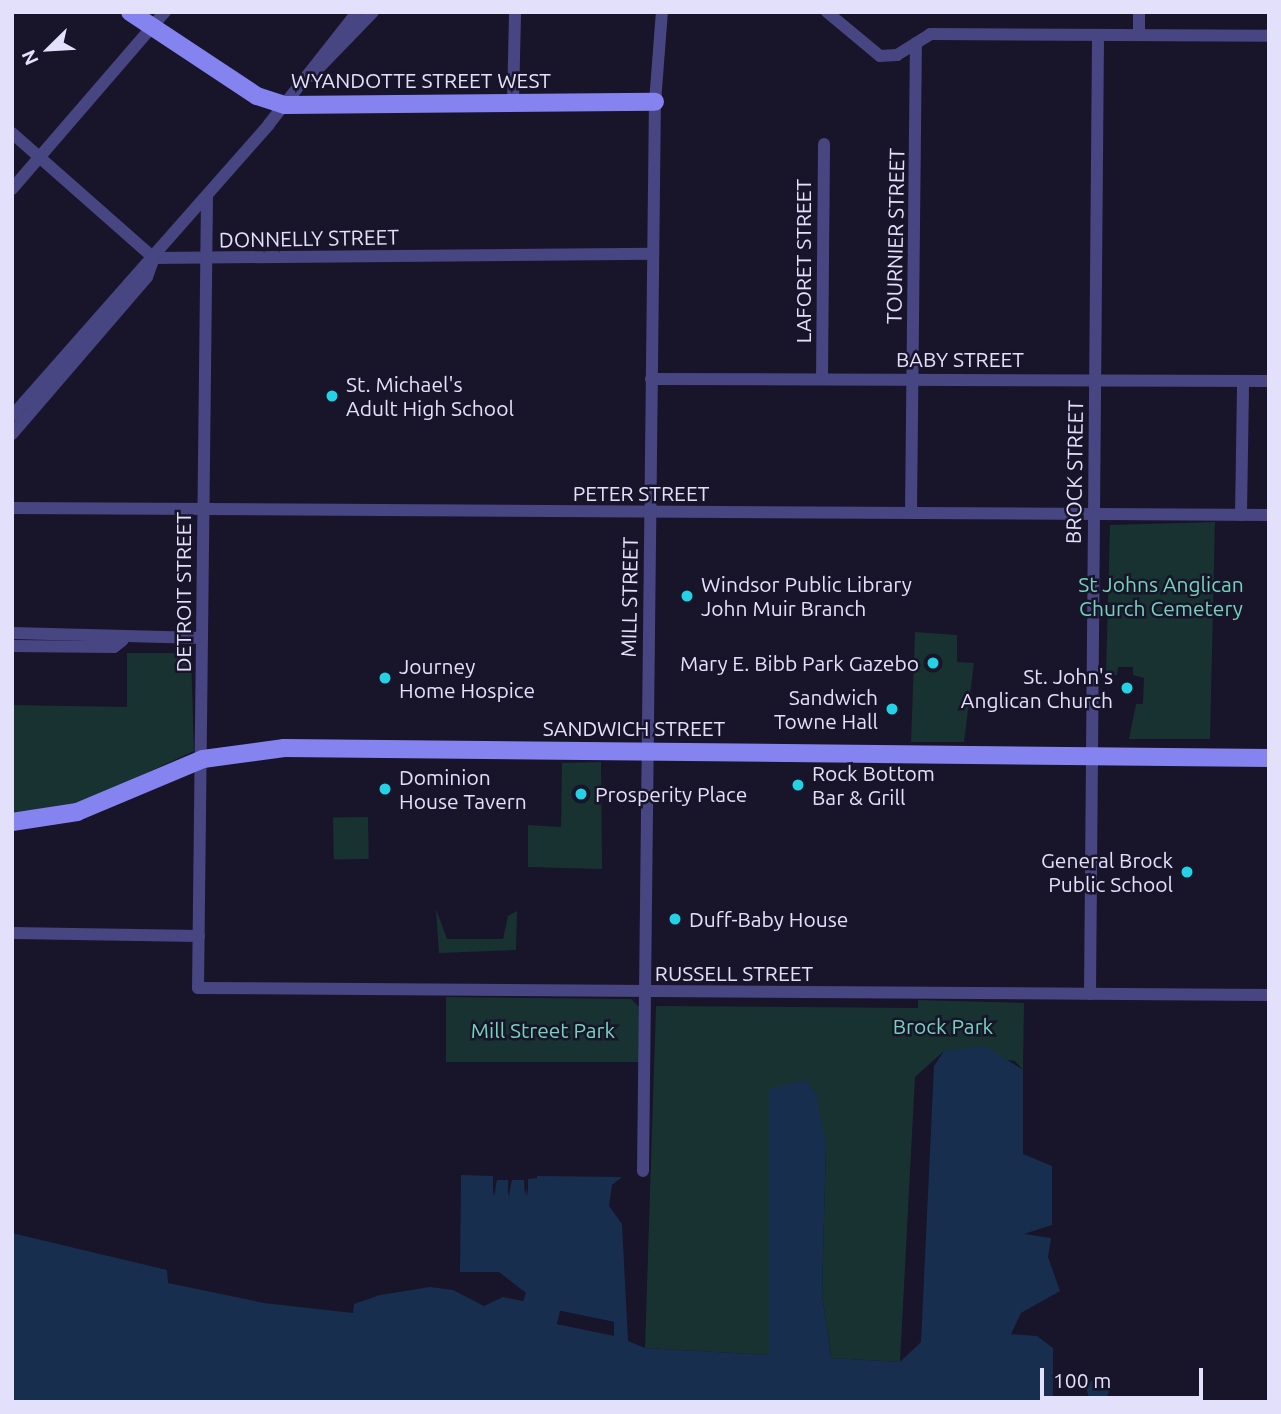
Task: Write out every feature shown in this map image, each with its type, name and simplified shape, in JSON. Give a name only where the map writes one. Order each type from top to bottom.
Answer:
[{"type":"main road","name":"WYANDOTTE STREET WEST","points":[[130,12],[257,96],[285,105],[654,102]]},
{"type":"main road","name":"SANDWICH STREET","points":[[12,822],[77,812],[203,760],[284,748],[1269,758]]},
{"type":"street","points":[[12,189],[165,12]]},
{"type":"street","points":[[12,416],[285,105],[356,12]]},
{"type":"street","points":[[307,78],[373,12]]},
{"type":"street","points":[[513,103],[515,12]]},
{"type":"street","points":[[827,12],[880,56],[916,43],[930,34],[1269,36]]},
{"type":"street","points":[[1139,12],[1139,35]]},
{"type":"street","name":"MILL STREET","points":[[643,1171],[646,750],[657,16]]},
{"type":"street","name":"BROCK STREET","points":[[1090,994],[1098,35]]},
{"type":"street","name":"TOURNIER STREET","points":[[911,513],[916,43]]},
{"type":"street","points":[[12,133],[153,258]]},
{"type":"street","name":"LAFORET STREET","points":[[821,378],[824,144]]},
{"type":"street","name":"DETROIT STREET","points":[[198,988],[203,760],[202,509],[206,196]]},
{"type":"street","name":"DONNELLY STREET","points":[[153,258],[653,254]]},
{"type":"street","points":[[12,434],[147,277],[153,258]]},
{"type":"street","name":"BABY STREET","points":[[651,379],[1269,381]]},
{"type":"street","points":[[1241,515],[1243,381]]},
{"type":"street","name":"PETER STREET","points":[[12,508],[1269,515]]},
{"type":"street","points":[[12,633],[123,640],[202,638]]},
{"type":"street","points":[[12,646],[114,647],[123,640]]},
{"type":"street","points":[[12,933],[199,936]]},
{"type":"street","name":"RUSSELL STREET","points":[[198,988],[1269,995]]},
{"type":"green space","name":"St Johns Anglican Church Cemetery","points":[[1215,522],[1210,739],[1129,739],[1136,704],[1143,704],[1144,678],[1133,675],[1133,667],[1118,667],[1117,675],[1106,675],[1110,525]]},
{"type":"green space","points":[[915,632],[957,635],[957,662],[974,663],[964,742],[911,742]]},
{"type":"green space","points":[[127,653],[191,653],[194,751],[81,803],[12,814],[12,705],[127,707]]},
{"type":"green space","name":"Prosperity Place","points":[[601,762],[602,869],[528,867],[528,825],[561,827],[562,763]]},
{"type":"green space","points":[[368,817],[369,859],[334,860],[333,818]]},
{"type":"green space","points":[[436,909],[447,939],[503,939],[508,916],[517,911],[516,950],[439,953]]},
{"type":"green space","name":"Mill Street Park","points":[[446,997],[631,999],[640,1008],[640,1062],[446,1062]]},
{"type":"green space","name":"Brock Park","points":[[918,1000],[1024,1003],[1023,1070],[1015,1061],[944,1051],[915,1077],[900,1362],[831,1358],[822,1294],[826,1144],[770,1163],[769,1355],[645,1348],[656,1006],[918,1008]]},
{"type":"water","points":[[985,1046],[1023,1070],[1023,1154],[1052,1166],[1052,1225],[1024,1234],[1051,1238],[1048,1257],[1060,1291],[1021,1313],[1011,1334],[1037,1336],[1053,1348],[1053,1402],[12,1402],[12,1233],[167,1270],[168,1283],[264,1303],[353,1313],[354,1304],[380,1295],[430,1287],[453,1290],[484,1306],[503,1297],[523,1301],[526,1293],[499,1272],[460,1272],[461,1175],[493,1176],[495,1196],[496,1180],[508,1180],[509,1196],[511,1180],[524,1180],[525,1196],[528,1178],[537,1176],[622,1177],[612,1185],[609,1206],[622,1224],[628,1341],[645,1348],[769,1355],[769,1089],[805,1080],[816,1093],[826,1144],[822,1294],[831,1358],[900,1362],[921,1342],[934,1066],[944,1051]],"holes":[[[561,1311],[614,1322],[614,1335],[557,1324]]]},
{"type":"water","points":[[1098,1379],[1106,1382],[1109,1390],[1106,1398],[1098,1401],[1090,1398],[1087,1390],[1090,1382]]},
{"type":"pier","points":[[493,1176],[537,1178],[528,1179],[528,1196],[524,1180],[512,1180],[508,1196],[508,1180],[497,1180],[493,1196]]},
{"type":"pier","points":[[560,1311],[614,1322],[614,1336],[557,1324]],"holes":[[[562,1315],[611,1325],[611,1332],[560,1321]]]},
{"type":"place","name":"St. Michael's Adult High School","points":[[332,396]]},
{"type":"place","name":"Windsor Public Library John Muir Branch","points":[[687,596]]},
{"type":"place","name":"Mary E. Bibb Park Gazebo","points":[[933,663]]},
{"type":"place","name":"Journey Home Hospice","points":[[385,678]]},
{"type":"place","name":"St. John's Anglican Church","points":[[1127,688]]},
{"type":"place","name":"Sandwich Towne Hall","points":[[892,709]]},
{"type":"place","name":"Rock Bottom Bar & Grill","points":[[798,785]]},
{"type":"place","name":"Dominion House Tavern","points":[[385,789]]},
{"type":"place","name":"Prosperity Place","points":[[581,794]]},
{"type":"place","name":"General Brock Public School","points":[[1187,872]]},
{"type":"place","name":"Duff-Baby House","points":[[675,919]]}]
